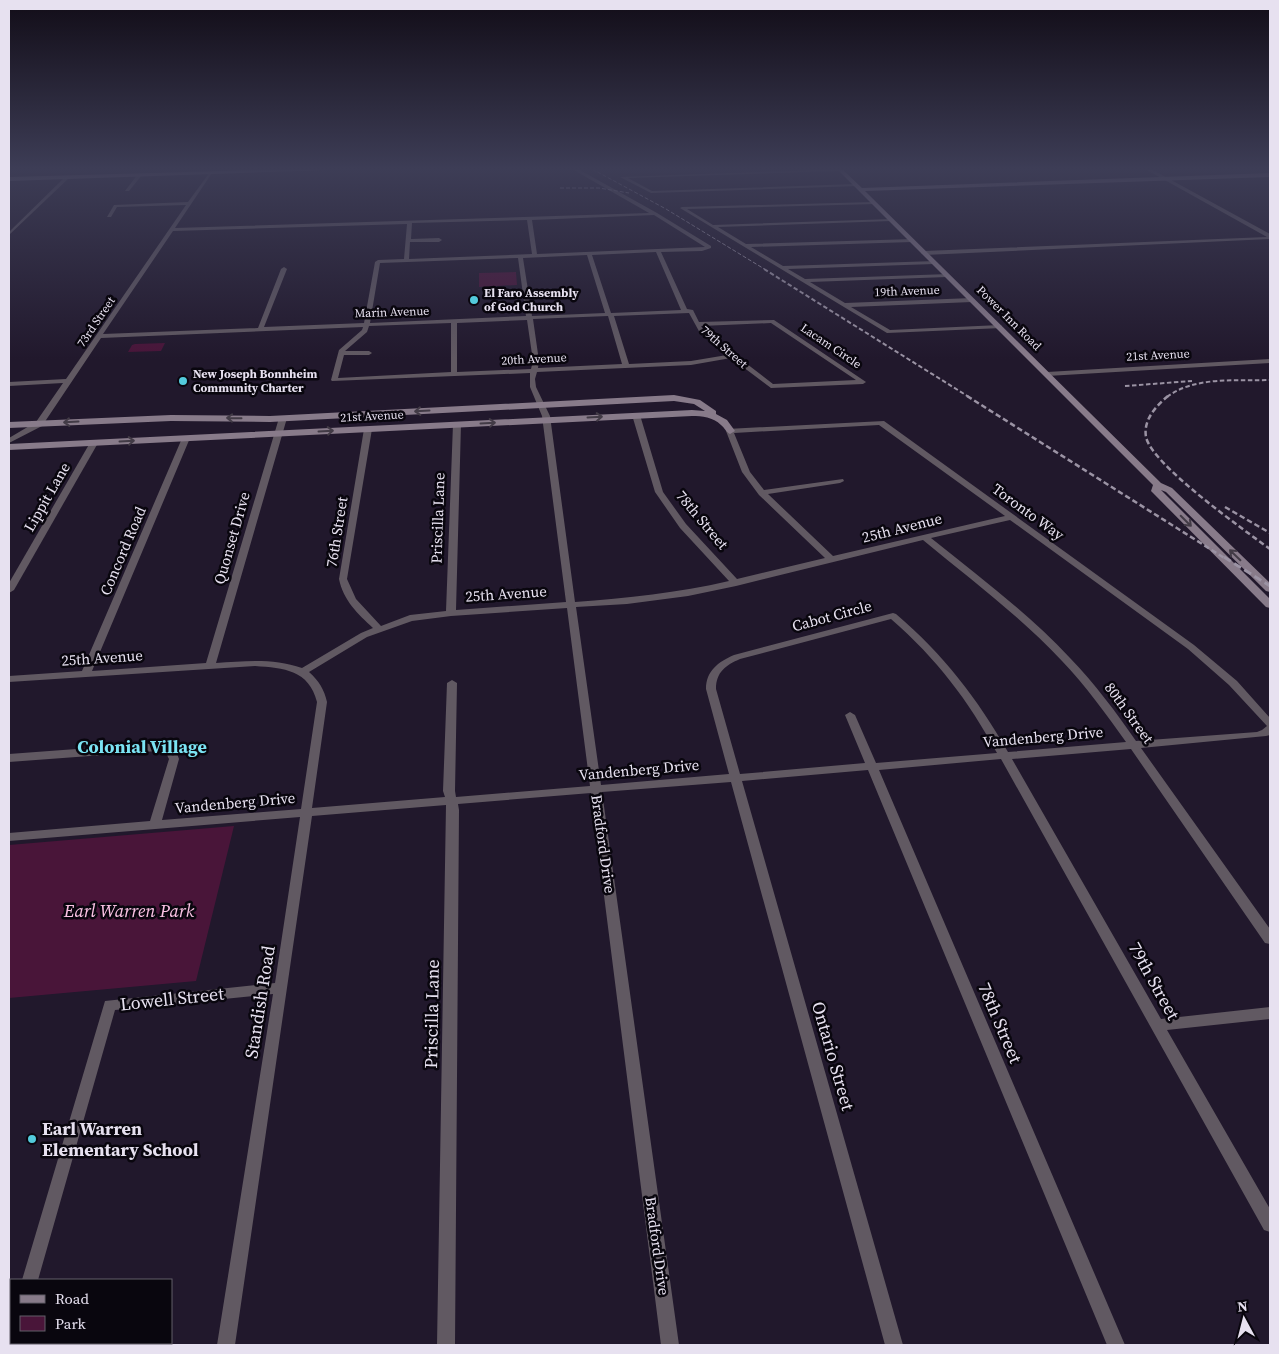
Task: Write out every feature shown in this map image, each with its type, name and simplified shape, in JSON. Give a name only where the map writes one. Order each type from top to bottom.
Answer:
[{"type":"street","name":"73rd Street","points":[[9,441],[39,424],[171,232]]},
{"type":"street","points":[[406,261],[409,232]]},
{"type":"street","points":[[532,232],[536,256]]},
{"type":"street","points":[[340,353],[363,334],[378,262],[658,251],[709,247],[686,232]]},
{"type":"street","points":[[722,232],[889,332],[1000,327]]},
{"type":"street","name":"Power Inn Road","points":[[904,232],[1158,485],[1170,490],[1270,589]]},
{"type":"street","points":[[924,253],[1270,237]]},
{"type":"street","points":[[408,241],[439,240]]},
{"type":"street","points":[[745,246],[912,240]]},
{"type":"street","name":"79th Street","points":[[658,251],[685,311],[692,311],[702,332],[772,386]]},
{"type":"street","points":[[590,254],[607,312],[626,366]]},
{"type":"street","name":"Bradford Drive","points":[[520,256],[528,318],[534,338],[536,361],[533,387],[546,416],[670,1345]]},
{"type":"street","points":[[781,268],[934,262]]},
{"type":"street","points":[[260,329],[284,269]]},
{"type":"street","points":[[803,281],[947,275]]},
{"type":"street","name":"19th Avenue","points":[[844,305],[972,300]]},
{"type":"street","name":"Marin Avenue","points":[[100,336],[685,311]]},
{"type":"street","points":[[454,321],[454,374]]},
{"type":"street","name":"Lacam Circle","points":[[698,324],[772,321],[863,382],[772,386]]},
{"type":"street","points":[[340,353],[369,353]]},
{"type":"street","name":"20th Avenue","points":[[340,353],[334,380],[691,363],[733,356]]},
{"type":"street","name":"21st Avenue","points":[[1047,374],[1270,361]]},
{"type":"street","points":[[9,384],[70,381]]},
{"type":"street","name":"21st Avenue","points":[[9,425],[171,418],[283,418],[665,398],[690,400]]},
{"type":"street","points":[[670,414],[692,408],[693,403],[690,400]]},
{"type":"street","points":[[690,400],[697,402],[725,422],[746,472],[762,493],[832,560]]},
{"type":"street","name":"21st Avenue","points":[[9,447],[636,415],[701,413],[725,422]]},
{"type":"street","name":"78th Street","points":[[636,415],[654,480],[663,500],[683,526],[736,584]]},
{"type":"street","name":"Quonset Drive","points":[[210,666],[283,418]]},
{"type":"street","name":"Toronto Way","points":[[730,431],[881,423],[1210,663],[1250,701],[1270,724]]},
{"type":"street","name":"Priscilla Lane","points":[[451,613],[457,424]]},
{"type":"street","name":"76th Street","points":[[368,429],[343,579],[344,588],[352,602],[378,628]]},
{"type":"street","name":"Concord Road","points":[[86,674],[186,438]]},
{"type":"street","name":"Lippit Lane","points":[[9,590],[94,443]]},
{"type":"street","points":[[762,493],[840,481]]},
{"type":"street","name":"Power Inn Road","points":[[1158,485],[1156,491],[1270,605]]},
{"type":"street","name":"25th Avenue","points":[[9,679],[271,663],[303,672],[378,628],[410,618],[451,613],[658,598],[736,584],[1011,517]]},
{"type":"street","name":"80th Street","points":[[925,538],[1034,627],[1092,687],[1270,939]]},
{"type":"street","name":"Cabot Circle","points":[[736,777],[711,688],[712,676],[720,666],[736,657],[893,616],[930,649],[955,677],[982,716],[1005,755]]},
{"type":"street","name":"Standish Road","points":[[226,1345],[281,988],[322,702],[317,684],[303,672]]},
{"type":"street","name":"Priscilla Lane","points":[[446,1345],[453,810],[450,791],[452,683]]},
{"type":"street","name":"78th Street","points":[[850,715],[1116,1345]]},
{"type":"street","name":"Vandenberg Drive","points":[[9,837],[1257,735],[1266,733],[1270,729]]},
{"type":"street","points":[[9,758],[157,748],[171,751],[174,759],[155,825]]},
{"type":"street","name":"79th Street","points":[[1005,755],[1270,1224]]},
{"type":"street","name":"Ontario Street","points":[[736,777],[894,1345]]},
{"type":"street","name":"Lowell Street","points":[[30,1279],[110,1005],[281,988]]},
{"type":"street","points":[[1157,1025],[1270,1013]]},
{"type":"green space","points":[[516,272],[517,285],[479,287],[479,273]]},
{"type":"green space","points":[[165,343],[161,351],[128,352],[132,345],[135,344]]},
{"type":"green space","name":"Earl Warren Park","points":[[234,826],[196,981],[9,998],[9,845]]},
{"type":"railway","points":[[704,232],[766,270]]},
{"type":"railway","points":[[764,269],[969,397]]},
{"type":"railway","points":[[1167,397],[1178,390],[1203,383],[1230,380],[1270,380]]},
{"type":"railway","points":[[1125,386],[1192,381]]},
{"type":"railway","points":[[967,396],[1226,559]]},
{"type":"railway","points":[[1168,396],[1151,414],[1146,425],[1146,437],[1152,449],[1181,480],[1270,549]]},
{"type":"railway","points":[[1225,507],[1270,533]]},
{"type":"railway","points":[[1224,557],[1270,586]]},
{"type":"place","name":"El Faro Assembly of God Church","points":[[474,300]]},
{"type":"place","name":"New Joseph Bonnheim Community Charter","points":[[183,381]]},
{"type":"place","name":"Earl Warren Elementary School","points":[[32,1139]]},
{"type":"district","name":"Colonial Village","points":[[142,747]]}]
